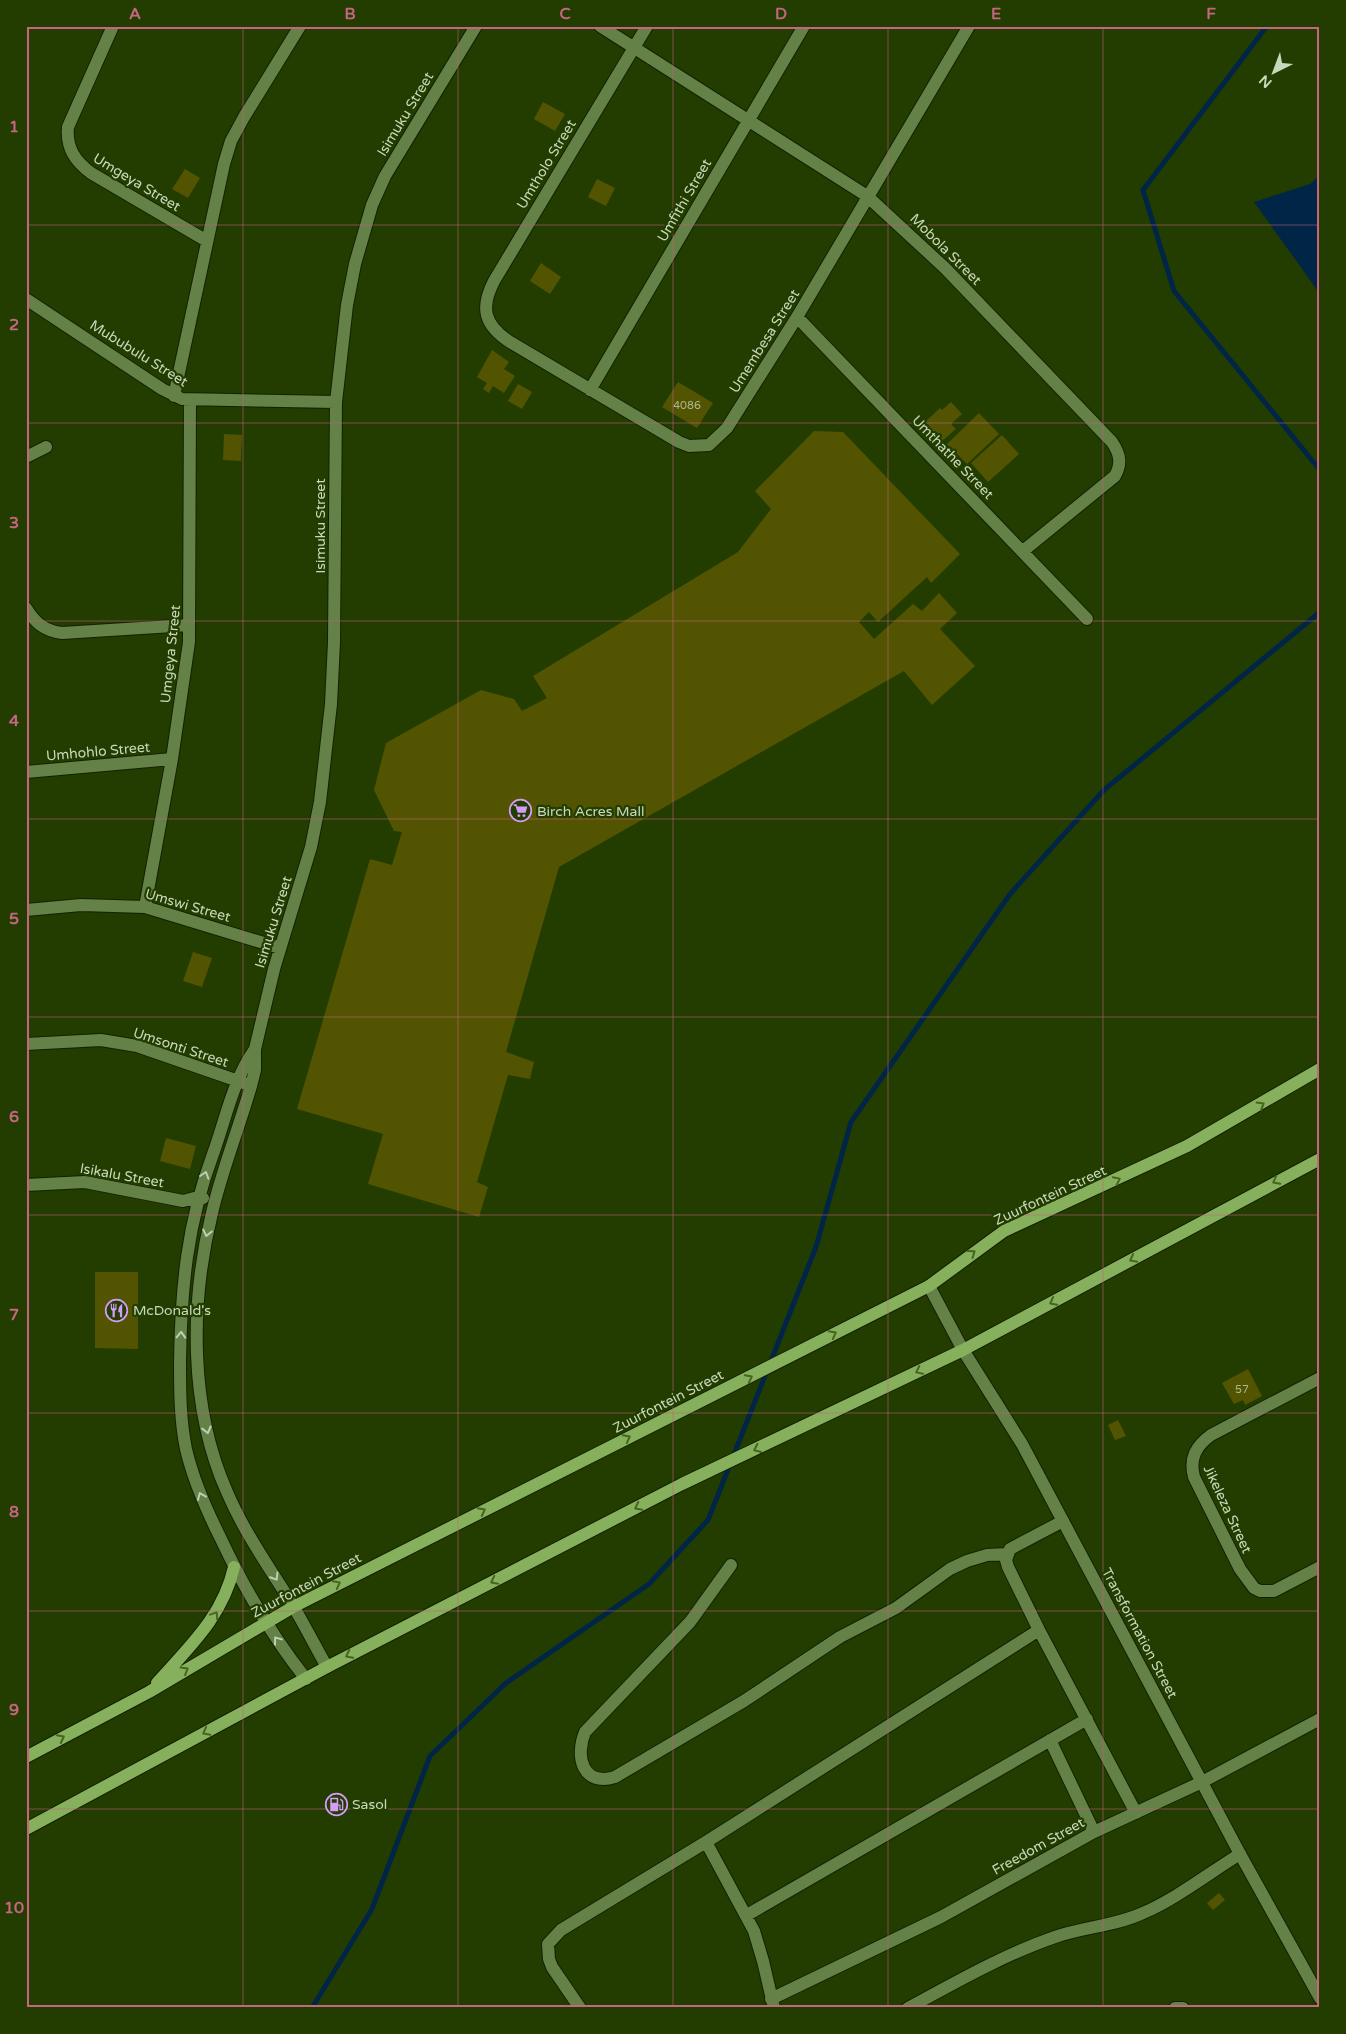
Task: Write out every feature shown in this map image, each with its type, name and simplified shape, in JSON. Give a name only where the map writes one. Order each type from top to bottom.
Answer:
[{"type":"main road","name":"Zuurfontein Street","points":[[26,1757],[149,1692],[293,1606],[929,1286],[985,1243],[1004,1231],[1178,1150],[1241,1117],[1320,1069]]},
{"type":"main road","points":[[26,1829],[306,1678],[682,1484],[963,1350],[1320,1159]]},
{"type":"main road","points":[[149,1692],[212,1619],[226,1595],[234,1567]]},
{"type":"street","name":"Umgeya Street","points":[[113,26],[68,127],[67,138],[70,151],[78,163],[91,173],[207,241]]},
{"type":"street","points":[[174,396],[224,164],[231,141],[300,26]]},
{"type":"street","name":"Isimuku Street","points":[[327,1667],[293,1606],[243,1525],[215,1459],[204,1418],[200,1382],[198,1340],[200,1276],[213,1207],[251,1086],[255,1070],[255,1049],[280,948],[311,847],[320,802],[331,704],[334,642],[336,402],[349,297],[363,232],[372,205],[393,162],[476,26]]},
{"type":"street","name":"Mobola Street","points":[[600,26],[868,196],[945,268],[1112,442],[1118,451],[1120,468],[1110,482],[1023,551]]},
{"type":"street","name":"Umtholo Street","points":[[489,322],[485,301],[494,281],[647,26]]},
{"type":"street","name":"Umfithi Street","points":[[590,390],[804,26]]},
{"type":"street","name":"Umembesa Street","points":[[489,322],[502,336],[679,442],[689,446],[708,445],[727,428],[798,317],[968,26]]},
{"type":"street","name":"Mububulu Street","points":[[26,299],[174,396],[190,400],[336,402]]},
{"type":"street","name":"Umthathe Street","points":[[798,317],[1087,619]]},
{"type":"street","name":"Umgeya Street","points":[[145,907],[172,759],[188,642],[190,400]]},
{"type":"street","points":[[26,457],[46,447]]},
{"type":"street","points":[[26,608],[41,626],[50,631],[62,633],[189,625]]},
{"type":"street","name":"Umhohlo Street","points":[[26,772],[172,759]]},
{"type":"street","name":"Umswi Street","points":[[26,910],[91,905],[145,907],[280,948]]},
{"type":"street","name":"Umsonti Street","points":[[26,1044],[101,1040],[137,1046],[251,1086]]},
{"type":"street","name":"Isimuku Street","points":[[255,1049],[244,1065],[237,1081],[198,1197],[183,1276],[180,1384],[186,1448],[196,1483],[234,1567],[265,1623],[306,1678]]},
{"type":"street","name":"Isikalu Street","points":[[26,1185],[85,1182],[184,1201],[198,1197],[213,1207]]},
{"type":"street","points":[[184,1201],[195,1211],[213,1207]]},
{"type":"street","name":"Transformation Street","points":[[929,1286],[963,1350],[1022,1444],[1240,1854],[1320,1998]]},
{"type":"street","name":"Jikeleza Street","points":[[1320,1378],[1211,1435],[1197,1448],[1192,1462],[1194,1477],[1240,1569],[1254,1588],[1260,1591],[1274,1591],[1320,1567]]},
{"type":"street","points":[[731,1565],[690,1622],[585,1732],[580,1743],[579,1755],[583,1766],[590,1775],[597,1779],[615,1777],[744,1701],[840,1637],[896,1608],[950,1569],[967,1561],[988,1555],[1007,1554],[1016,1545],[1063,1521]]},
{"type":"street","points":[[1007,1554],[1008,1567],[1039,1630],[1136,1813]]},
{"type":"street","points":[[580,2008],[549,1959],[548,1944],[561,1930],[706,1842],[1039,1630]]},
{"type":"street","points":[[747,1915],[1087,1719]]},
{"type":"street","name":"Freedom Street","points":[[773,2003],[941,1917],[1094,1832],[1202,1782],[1320,1719]]},
{"type":"street","points":[[1050,1740],[1094,1832]]},
{"type":"street","points":[[706,1842],[747,1915],[759,1946],[773,2003]]},
{"type":"street","points":[[908,2008],[1014,1954],[1056,1937],[1145,1912],[1240,1854]]},
{"type":"street","points":[[1175,2008],[1183,2008]]},
{"type":"water","points":[[1320,175],[1320,294],[1254,202],[1310,184]]},
{"type":"building","points":[[543,102],[565,114],[555,131],[534,119]]},
{"type":"building","points":[[185,169],[200,178],[188,198],[172,189]]},
{"type":"building","points":[[597,179],[615,188],[606,206],[588,197]]},
{"type":"building","points":[[541,263],[561,277],[550,294],[530,281]]},
{"type":"building","points":[[492,350],[509,362],[504,369],[515,376],[504,393],[493,386],[489,393],[483,389],[487,383],[477,377]]},
{"type":"building","points":[[678,382],[713,403],[697,428],[662,407]]},
{"type":"building","points":[[518,384],[532,392],[522,409],[508,401]]},
{"type":"building","points":[[951,402],[962,414],[951,424],[956,429],[942,441],[925,422],[940,408],[942,410]]},
{"type":"building","points":[[979,413],[999,434],[967,464],[947,444]]},
{"type":"building","name":"Birch Acres Mall","points":[[814,431],[843,432],[960,554],[931,583],[927,577],[878,622],[869,612],[859,622],[874,639],[913,604],[922,611],[939,593],[957,613],[940,629],[975,666],[932,705],[904,671],[559,867],[506,1052],[534,1062],[530,1079],[508,1075],[477,1182],[488,1187],[479,1217],[368,1184],[383,1134],[297,1109],[370,859],[392,865],[402,832],[394,831],[374,790],[386,743],[481,690],[514,699],[522,711],[547,698],[533,676],[738,552],[771,509],[755,491]]},
{"type":"building","points":[[224,434],[242,435],[241,461],[223,460]]},
{"type":"building","points":[[1002,435],[1019,454],[988,482],[971,463]]},
{"type":"building","points":[[193,952],[212,958],[202,987],[183,981]]},
{"type":"building","points":[[166,1138],[196,1146],[190,1169],[160,1161]]},
{"type":"building","name":"McDonald's","points":[[95,1272],[138,1272],[138,1349],[95,1348]]},
{"type":"building","points":[[1248,1369],[1262,1396],[1245,1405],[1243,1400],[1234,1404],[1222,1383]]},
{"type":"building","points":[[1118,1420],[1126,1436],[1115,1440],[1108,1425]]},
{"type":"building","points":[[1219,1893],[1225,1900],[1213,1910],[1207,1903]]},
{"type":"waterway","points":[[1267,26],[1143,190],[1174,291],[1320,470]]},
{"type":"waterway","points":[[312,2008],[372,1909],[430,1756],[506,1683],[649,1584],[708,1520],[816,1247],[851,1122],[1010,894],[1104,790],[1320,612]]},
{"type":"place","name":"Birch Acres Mall","points":[[521,811]]},
{"type":"place","name":"McDonald's","points":[[117,1310]]},
{"type":"place","name":"Sasol","points":[[336,1804]]}]
